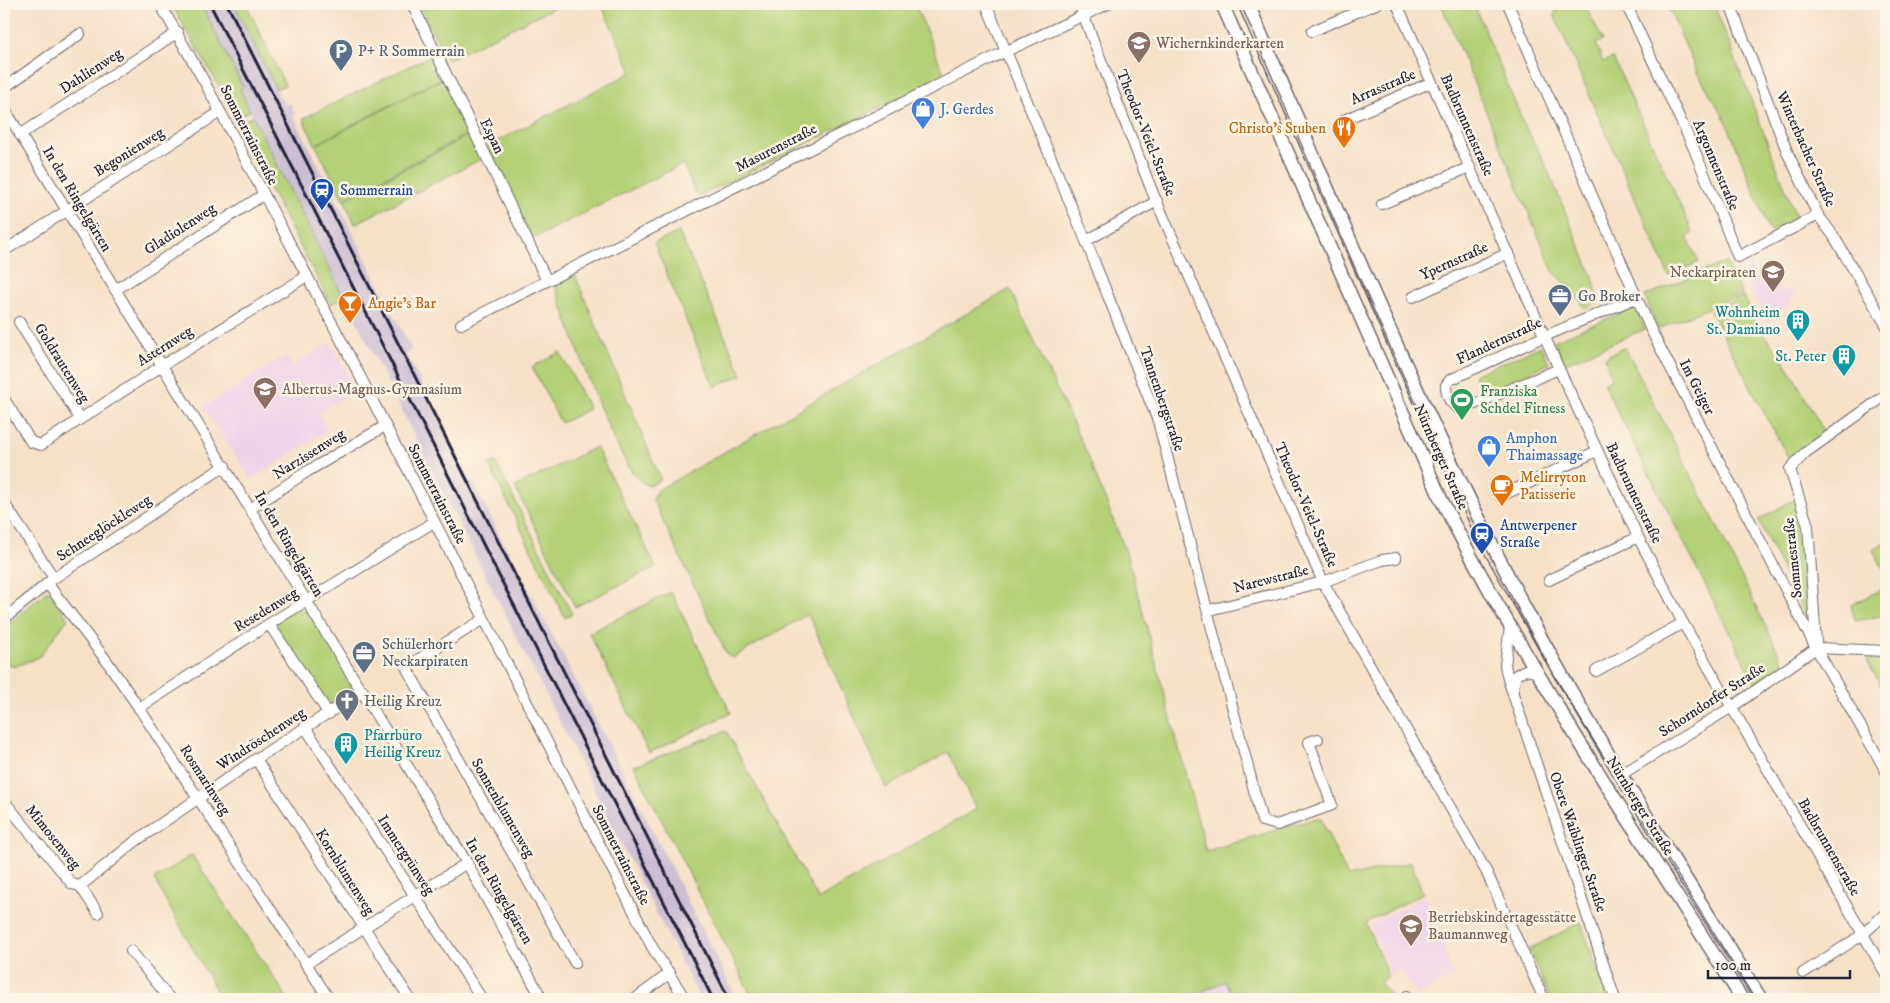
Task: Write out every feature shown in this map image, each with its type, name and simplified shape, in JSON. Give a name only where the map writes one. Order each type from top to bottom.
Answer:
[{"type":"main road","name":"Nürnberger Straße","points":[[1222,4],[1441,499],[1473,564],[1537,672],[1742,999]]},
{"type":"main road","name":"Nürnberger Straße","points":[[1248,4],[1393,337],[1452,464],[1563,678],[1761,999]]},
{"type":"street","name":"Sommerrainstraße","points":[[160,4],[178,32],[307,276],[652,948],[670,973],[685,999]]},
{"type":"street","name":"Espan","points":[[412,4],[547,281]]},
{"type":"street","name":"Tannenbergstraße","points":[[986,4],[1086,241],[1158,421],[1209,610],[1262,820],[1277,825],[1332,805],[1309,742],[1318,739]]},
{"type":"street","name":"Theodor-Veiel-Straße","points":[[1079,4],[1157,201],[1323,582],[1486,871],[1544,999]]},
{"type":"street","name":"Masurenstraße","points":[[461,324],[1006,51],[1108,4]]},
{"type":"street","points":[[1312,32],[1376,4]]},
{"type":"street","name":"Badbrunnenstraße","points":[[1397,4],[1559,369],[1638,537],[1683,623],[1862,936],[1886,974]]},
{"type":"street","name":"Im Geiger","points":[[1508,4],[1636,298],[1816,648],[1886,771]]},
{"type":"street","name":"Argonnenstraße","points":[[1626,4],[1694,149],[1738,257],[1818,215]]},
{"type":"street","name":"Winterbacher Straße","points":[[1730,4],[1788,154],[1818,215],[1833,235],[1886,325]]},
{"type":"street","name":"Dahlienweg","points":[[20,135],[178,32]]},
{"type":"street","points":[[4,88],[80,34]]},
{"type":"street","name":"Arrasstraße","points":[[1346,119],[1432,82]]},
{"type":"street","name":"In den Ringelgärten","points":[[4,108],[467,863],[542,999]]},
{"type":"street","name":"Begonienweg","points":[[4,251],[220,112]]},
{"type":"street","points":[[1382,204],[1470,167]]},
{"type":"street","name":"Gladiolenweg","points":[[115,290],[263,195]]},
{"type":"street","points":[[1086,241],[1157,201]]},
{"type":"street","name":"Ypernstraße","points":[[1413,297],[1508,254]]},
{"type":"street","name":"Asternweg","points":[[4,399],[31,442],[41,445],[163,365],[307,276]]},
{"type":"street","name":"Flandernstraße","points":[[1559,369],[1475,404],[1458,408],[1449,400],[1446,385],[1450,380],[1545,336],[1636,298]]},
{"type":"street","name":"Goldrautenweg","points":[[19,322],[80,419]]},
{"type":"street","name":"Sommestraße","points":[[1816,648],[1808,526],[1790,469],[1805,453],[1886,395]]},
{"type":"street","name":"Narzissenweg","points":[[250,509],[308,471],[385,426]]},
{"type":"street","points":[[1501,496],[1597,451]]},
{"type":"street","name":"Schneeglöckleweg","points":[[4,619],[51,581],[224,466]]},
{"type":"street","name":"Rosmarinweg","points":[[4,502],[51,581],[199,798],[329,999]]},
{"type":"street","name":"Resedenweg","points":[[139,708],[269,624],[306,603],[434,522]]},
{"type":"street","points":[[1549,580],[1638,537]]},
{"type":"street","name":"Narewstraße","points":[[1209,610],[1323,582],[1382,560],[1396,558]]},
{"type":"street","name":"Sonnenblumenweg","points":[[484,619],[406,667],[575,963]]},
{"type":"street","points":[[1596,670],[1683,623]]},
{"type":"street","points":[[269,624],[329,714]]},
{"type":"street","name":"Obere Waiblinger Straße","points":[[1510,627],[1505,665],[1513,694],[1615,999]]},
{"type":"street","name":"Schorndorfer Straße","points":[[1622,774],[1732,707],[1816,648]]},
{"type":"street","points":[[1816,648],[1886,651]]},
{"type":"street","points":[[1513,694],[1513,682],[1516,675],[1525,670],[1537,672]]},
{"type":"street","name":"Windröschenweg","points":[[80,886],[138,840],[256,759],[363,691]]},
{"type":"street","name":"Immergrünweg","points":[[305,727],[482,999]]},
{"type":"street","name":"Kornblumenweg","points":[[256,759],[410,999]]},
{"type":"street","name":"Mimosenweg","points":[[4,801],[72,884],[80,886],[98,913]]},
{"type":"street","points":[[306,964],[364,930],[467,863]]},
{"type":"street","points":[[1804,973],[1862,936],[1886,912]]},
{"type":"street","points":[[131,951],[170,999]]},
{"type":"street","points":[[635,999],[670,973]]},
{"type":"shaded area","points":[[201,4],[234,4],[285,105],[290,103],[295,114],[293,115],[412,350],[406,354],[612,750],[737,999],[700,999],[250,111],[240,89],[243,87]]},
{"type":"shaded area","name":"Neckarpiraten","points":[[1750,265],[1756,278],[1770,270],[1783,292],[1792,288],[1796,295],[1789,299],[1792,305],[1773,315],[1774,318],[1768,321],[1752,294],[1745,268]]},
{"type":"shaded area","name":"Albertus-Magnus-Gymnasium","points":[[330,342],[356,390],[318,413],[328,430],[251,480],[204,407],[286,355],[293,366]]},
{"type":"shaded area","name":"Betriebskindertagesstätte Baumannweg","points":[[1425,896],[1454,976],[1416,996],[1401,969],[1391,975],[1370,925]]},
{"type":"shaded area","points":[[1225,981],[1234,999],[1186,999]]},
{"type":"green space","points":[[171,4],[201,4],[243,87],[240,89],[250,111],[237,117]]},
{"type":"green space","points":[[234,4],[246,4],[285,85],[276,89]]},
{"type":"green space","points":[[418,4],[561,4],[447,60]]},
{"type":"green space","points":[[601,4],[915,4],[945,76],[700,196],[696,195],[683,164],[532,239],[488,146],[632,72]]},
{"type":"green space","points":[[1441,4],[1474,4],[1523,122],[1543,159],[1593,277],[1599,302],[1585,308],[1575,293],[1553,271]]},
{"type":"green space","points":[[1556,4],[1584,4],[1603,40],[1596,44],[1603,62],[1613,58],[1693,233],[1687,237],[1699,262],[1669,276],[1554,15],[1558,8]]},
{"type":"green space","points":[[1667,4],[1714,4],[1797,219],[1770,232],[1726,121],[1697,72]]},
{"type":"green space","points":[[432,55],[444,77],[317,144],[444,78],[470,133],[343,199],[305,124],[304,118]]},
{"type":"green space","points":[[253,116],[344,298],[331,304],[235,124]]},
{"type":"green space","points":[[471,134],[483,158],[355,224],[344,200]]},
{"type":"green space","points":[[679,232],[742,375],[714,387],[654,243]]},
{"type":"green space","points":[[1726,262],[1742,294],[1658,329],[1645,296]]},
{"type":"green space","points":[[575,275],[661,480],[652,484],[647,485],[636,476],[622,456],[582,361],[555,286],[557,283]]},
{"type":"green space","points":[[1010,289],[1088,456],[1129,560],[1206,851],[1320,817],[1348,877],[1411,862],[1423,893],[1366,923],[1388,976],[1380,982],[1391,996],[1381,999],[1234,999],[1225,981],[1186,999],[753,999],[634,766],[726,731],[818,899],[976,809],[948,752],[886,788],[808,614],[733,658],[727,655],[653,500],[656,491]]},
{"type":"green space","points":[[1743,296],[1757,325],[1787,365],[1826,435],[1791,463],[1710,311]]},
{"type":"green space","points":[[1635,307],[1645,329],[1564,364],[1554,341]]},
{"type":"green space","points":[[1541,346],[1549,364],[1481,393],[1474,375]]},
{"type":"green space","points":[[1625,347],[1713,518],[1784,664],[1755,683],[1603,383],[1611,379],[1605,357]]},
{"type":"green space","points":[[560,352],[589,409],[561,423],[532,367]]},
{"type":"green space","points":[[596,447],[656,567],[575,607],[515,487]]},
{"type":"green space","points":[[495,461],[572,614],[565,618],[489,465]]},
{"type":"green space","points":[[1795,499],[1803,529],[1811,627],[1758,520]]},
{"type":"green space","points":[[1886,541],[1886,574],[1873,550]]},
{"type":"green space","points":[[1886,587],[1886,615],[1855,621],[1851,605]]},
{"type":"green space","points":[[48,590],[68,619],[39,657],[14,667],[4,662],[4,628]]},
{"type":"green space","points":[[671,592],[731,713],[649,753],[589,633]]},
{"type":"green space","points":[[306,603],[363,691],[329,714],[269,624]]},
{"type":"green space","points":[[1866,660],[1886,661],[1886,694]]},
{"type":"green space","points":[[192,855],[288,999],[221,999],[154,879]]},
{"type":"green space","points":[[1581,922],[1607,999],[1550,999],[1529,949]]},
{"type":"tram line","points":[[1237,4],[1389,349],[1477,540],[1554,677],[1755,999]]},
{"type":"railway","points":[[210,4],[713,999]]},
{"type":"railway","points":[[227,4],[729,999]]},
{"type":"place","name":"Wichernkinderkarten","points":[[1139,64]]},
{"type":"place","name":"P+ R Sommerrain","points":[[341,72]]},
{"type":"place","name":"J. Gerdes","points":[[923,130]]},
{"type":"place","name":"Christo's Stuben","points":[[1344,149]]},
{"type":"place","name":"Sommerrain","points":[[322,211]]},
{"type":"place","name":"Neckarpiraten","points":[[1773,293]]},
{"type":"place","name":"Go Broker","points":[[1560,317]]},
{"type":"place","name":"Angie's Bar","points":[[350,324]]},
{"type":"place","name":"Wohnheim St. Damiano","points":[[1798,342]]},
{"type":"place","name":"St. Peter","points":[[1844,377]]},
{"type":"place","name":"Albertus-Magnus-Gymnasium","points":[[265,410]]},
{"type":"place","name":"Franziska Schdel Fitness","points":[[1462,421]]},
{"type":"place","name":"Amphon Thaimassage","points":[[1489,468]]},
{"type":"place","name":"Melirryton Patisserie","points":[[1502,507]]},
{"type":"place","name":"Antwerpener Straße","points":[[1482,555]]},
{"type":"place","name":"Schülerhort Neckarpiraten","points":[[364,674]]},
{"type":"place","name":"Heilig Kreuz","points":[[347,722]]},
{"type":"place","name":"Pfarrbüro Heilig Kreuz","points":[[346,765]]},
{"type":"place","name":"Betriebskindertagesstätte Baumannweg","points":[[1411,947]]}]
